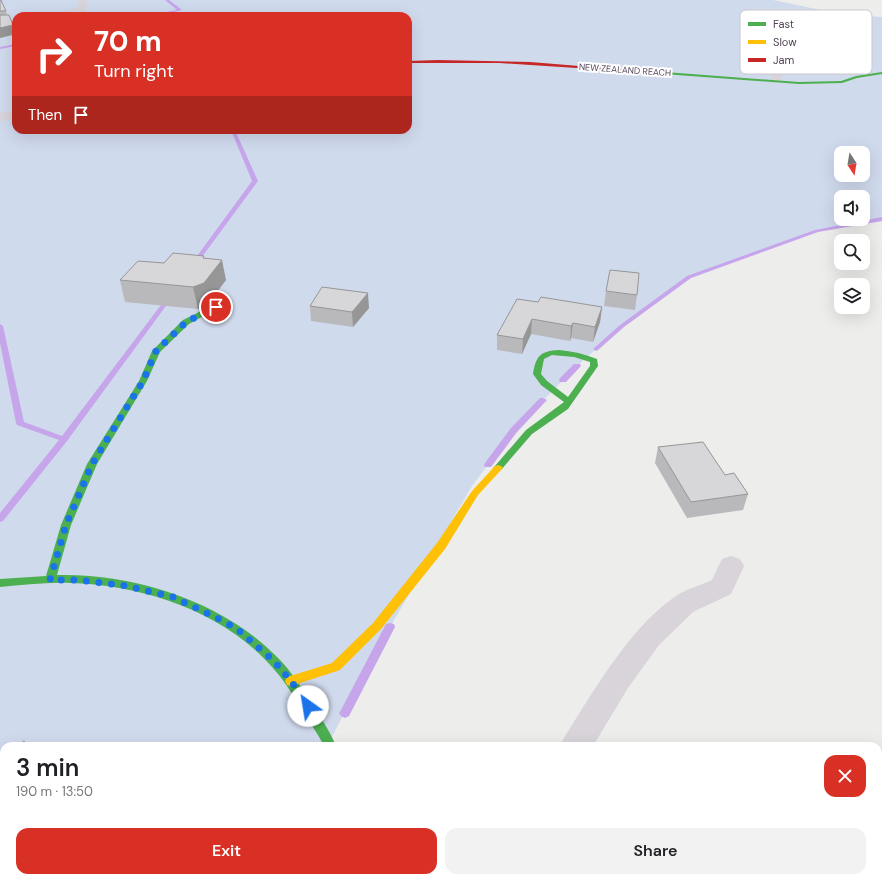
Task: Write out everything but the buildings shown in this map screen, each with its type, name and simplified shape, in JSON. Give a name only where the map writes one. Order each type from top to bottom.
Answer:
[{"type":"street","name":"NEW ZEALAND REACH","points":[[412,62],[447,60],[516,62],[804,83],[842,82],[856,77],[882,73]]},
{"type":"street","points":[[776,81],[777,74]]},
{"type":"street","points":[[0,117],[12,116]]},
{"type":"street","points":[[50,580],[66,525],[92,464],[143,381],[156,351],[186,322],[216,307]]},
{"type":"street","points":[[291,681],[336,668],[377,626],[441,546],[475,493],[529,432],[565,407],[569,402],[594,366],[594,361],[581,355],[553,354],[544,356],[540,360],[537,374],[544,383],[569,402]]},
{"type":"street","points":[[579,742],[618,679],[649,637],[683,605],[722,587],[731,566]]},
{"type":"street","points":[[0,583],[78,580],[127,586],[173,597],[236,628],[274,661],[291,681],[324,732],[328,742]]},
{"type":"lane","points":[[67,12],[82,8]]},
{"type":"lane","points":[[0,22],[12,22]]},
{"type":"shaded area","points":[[0,0],[773,0],[821,10],[740,10],[740,74],[872,74],[872,16],[882,17],[882,219],[870,221],[870,190],[834,190],[834,226],[844,226],[817,231],[689,277],[622,326],[575,368],[514,430],[472,486],[390,627],[329,742],[0,742]]},
{"type":"waterway","points":[[167,0],[180,10],[170,12]]},
{"type":"waterway","points":[[0,48],[12,46]]},
{"type":"waterway","points":[[194,264],[255,181],[235,134]]},
{"type":"waterway","points":[[596,349],[622,326],[689,277],[817,231],[882,219]]},
{"type":"waterway","points":[[64,439],[169,298]]},
{"type":"waterway","points":[[0,326],[20,423],[64,439]]},
{"type":"waterway","points":[[563,380],[577,366]]},
{"type":"waterway","points":[[488,465],[514,430],[543,400]]},
{"type":"waterway","points":[[0,519],[64,439]]},
{"type":"waterway","points":[[345,713],[390,627]]},
{"type":"traffic: fast","points":[[652,72],[799,83],[842,82],[856,77],[882,73]]},
{"type":"traffic: fast","points":[[50,580],[66,525],[92,464],[143,381],[156,351],[186,322],[216,307]]},
{"type":"traffic: fast","points":[[498,468],[529,432],[565,407],[594,366],[594,361],[582,356],[567,353],[552,353],[545,355],[540,360],[537,374],[544,383],[569,402]]},
{"type":"traffic: fast","points":[[0,583],[61,579],[97,581],[124,585],[151,592],[178,600],[204,611],[228,624],[251,640],[271,658],[317,721],[328,742]]},
{"type":"traffic: slow","points":[[291,681],[336,667],[377,626],[441,546],[475,493],[498,468]]},
{"type":"traffic: jam","points":[[412,62],[499,62],[652,72]]},
{"type":"route","points":[[216,307],[186,322],[156,351],[143,381],[126,412],[92,464],[66,525],[50,580],[78,580],[127,586],[173,597],[213,616],[236,628],[274,661],[291,681],[308,706]]}]
